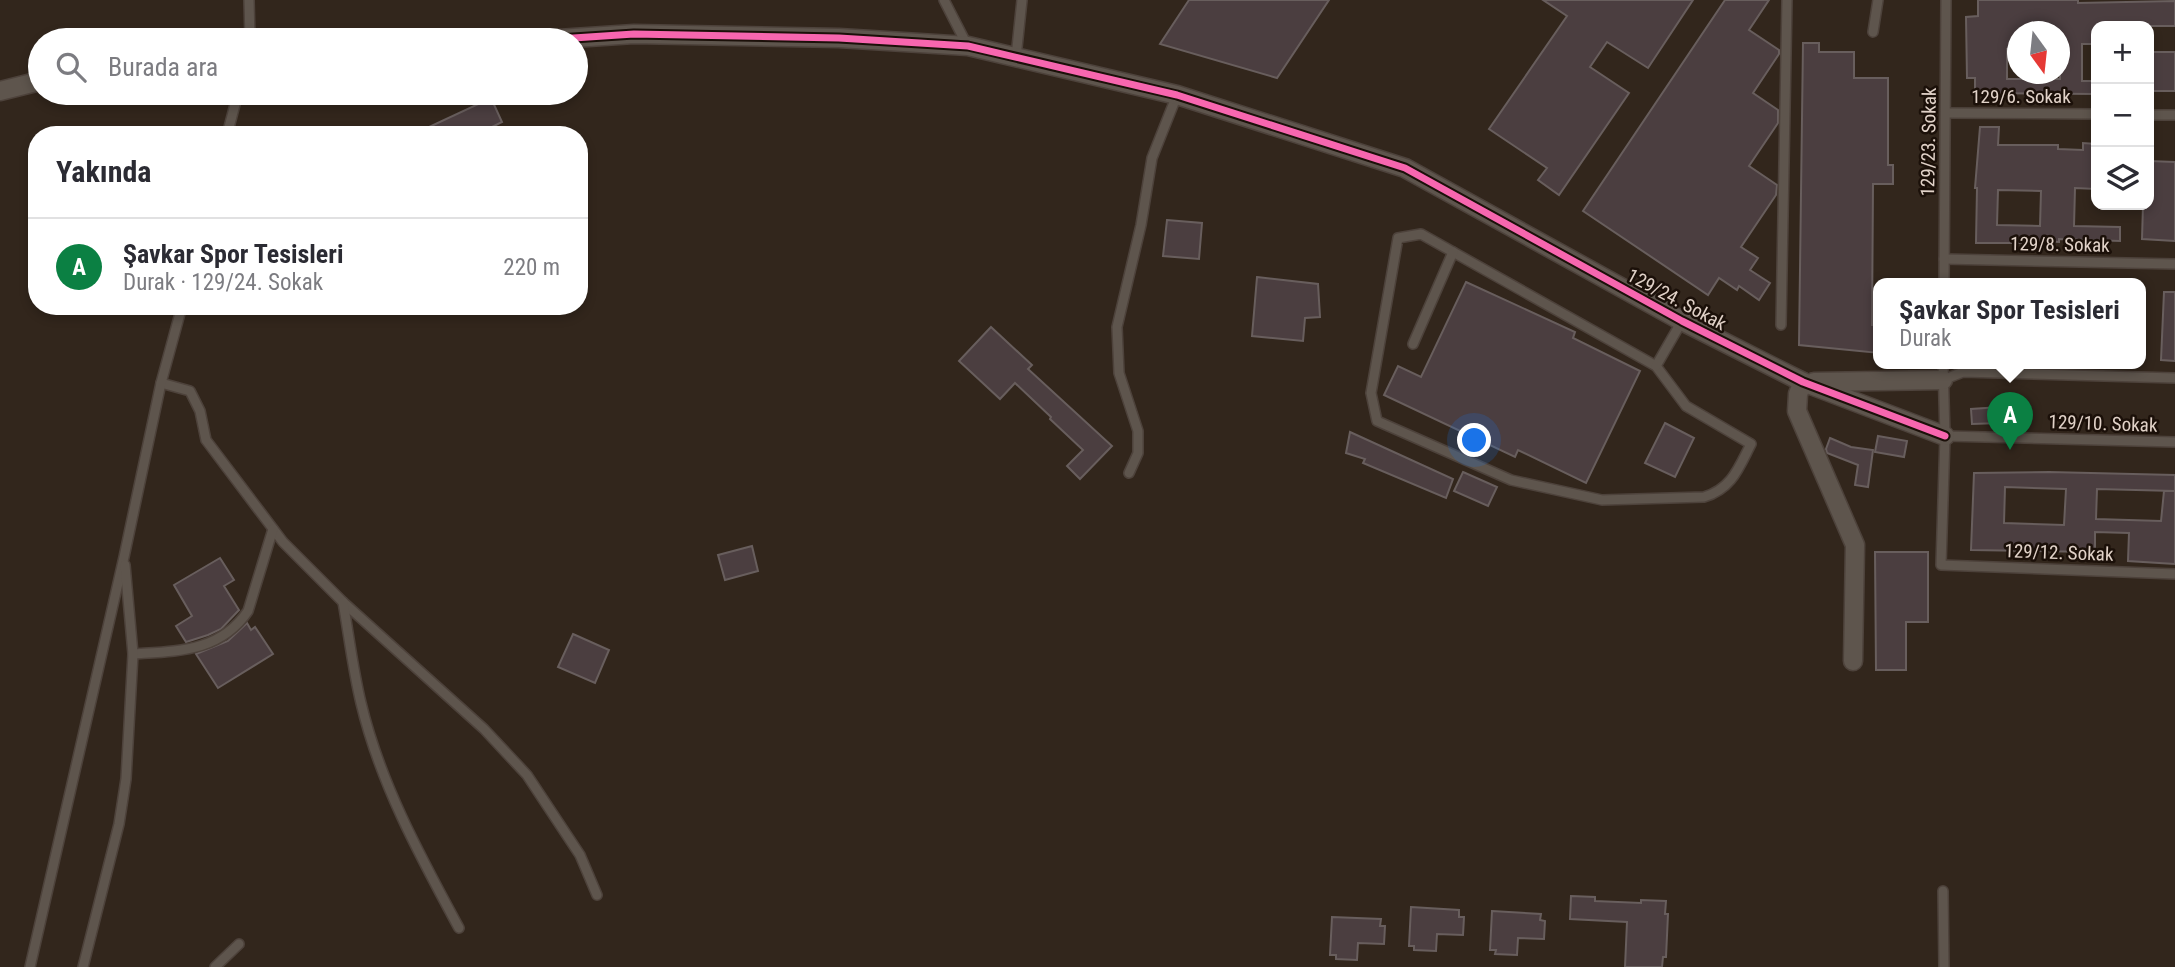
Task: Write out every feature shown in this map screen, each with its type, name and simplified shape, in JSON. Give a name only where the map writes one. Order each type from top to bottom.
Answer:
[{"type":"street","name":"129/24. Sokak","points":[[588,37],[634,34],[839,38],[968,46],[1177,95],[1405,167],[1682,321],[1804,382],[1945,436]]},
{"type":"street","points":[[0,91],[28,84]]},
{"type":"street","name":"129/24. Sokak","points":[[1804,382],[1943,372]]},
{"type":"street","points":[[1804,382],[1798,394],[1797,411],[1854,545],[1853,661]]},
{"type":"lane","points":[[248,0],[249,28]]},
{"type":"lane","points":[[944,0],[968,46]]},
{"type":"lane","points":[[1016,57],[1022,0]]},
{"type":"lane","points":[[1781,325],[1787,0]]},
{"type":"lane","points":[[1873,32],[1878,0]]},
{"type":"lane","name":"129/23. Sokak","points":[[1944,278],[1946,0]]},
{"type":"lane","points":[[1129,473],[1138,453],[1138,431],[1119,373],[1117,327],[1141,225],[1152,158],[1177,95]]},
{"type":"lane","points":[[229,126],[235,105]]},
{"type":"lane","name":"129/6. Sokak","points":[[1946,113],[2091,114]]},
{"type":"lane","points":[[2154,115],[2175,115]]},
{"type":"lane","points":[[1421,234],[1656,366],[1686,406],[1751,443],[1732,480],[1711,495],[1602,500],[1524,483],[1511,480],[1377,421],[1371,393],[1398,238],[1421,234]]},
{"type":"lane","points":[[1413,344],[1453,252]]},
{"type":"lane","name":"129/8. Sokak","points":[[1944,259],[2175,264]]},
{"type":"lane","points":[[30,967],[180,315]]},
{"type":"lane","points":[[1656,366],[1682,321]]},
{"type":"lane","points":[[1945,436],[1943,372],[2175,378]]},
{"type":"lane","points":[[162,383],[190,391],[200,411],[206,440],[274,529],[343,602],[484,729],[527,775],[580,855],[597,895]]},
{"type":"lane","name":"129/10. Sokak","points":[[1945,436],[2175,442]]},
{"type":"lane","name":"129/12. Sokak","points":[[1945,436],[1941,565],[2175,574]]},
{"type":"lane","points":[[133,654],[189,650],[222,637],[240,622],[248,611],[274,529]]},
{"type":"lane","points":[[83,967],[121,813],[126,779],[133,654],[124,557]]},
{"type":"lane","points":[[343,602],[361,703],[389,790],[420,857],[458,928]]},
{"type":"lane","points":[[1943,891],[1944,967]]},
{"type":"lane","points":[[215,967],[239,944]]},
{"type":"building","points":[[1189,0],[1329,0],[1277,78],[1160,44]]},
{"type":"building","points":[[1543,0],[1693,0],[1648,68],[1607,42],[1590,67],[1629,93],[1559,195],[1538,180],[1547,168],[1489,129],[1567,16]]},
{"type":"building","points":[[1725,0],[1769,0],[1749,30],[1779,50],[1753,93],[1778,110],[1778,123],[1749,166],[1777,185],[1776,195],[1741,247],[1758,258],[1750,270],[1770,283],[1759,300],[1739,286],[1737,290],[1719,278],[1708,295],[1583,211]]},
{"type":"building","points":[[1978,0],[2078,0],[2078,3],[2175,1],[2175,26],[2154,26],[2154,21],[2091,21],[2091,44],[2082,44],[2082,81],[2091,81],[2091,94],[1975,93],[1975,78],[1967,78],[1966,17],[1978,16]]},
{"type":"building","points":[[1803,43],[1819,43],[1819,52],[1854,52],[1854,78],[1888,78],[1888,165],[1893,165],[1893,184],[1873,184],[1873,352],[1799,345]]},
{"type":"building","points":[[2154,52],[2175,52],[2175,91],[2154,91]]},
{"type":"building","points":[[476,105],[494,105],[502,122],[494,126],[431,126]]},
{"type":"building","points":[[1980,127],[1999,127],[1998,145],[2058,145],[2058,149],[2083,150],[2083,143],[2091,144],[2091,189],[2075,188],[2074,226],[2120,227],[2120,241],[2059,239],[2059,242],[1976,243]],"holes":[[[1998,190],[2041,191],[2040,226],[1997,225]]]},
{"type":"building","points":[[2154,161],[2175,162],[2175,241],[2142,239],[2143,210],[2154,210]]},
{"type":"building","points":[[1167,220],[1202,223],[1199,259],[1163,256]]},
{"type":"building","points":[[1257,277],[1318,284],[1320,317],[1305,318],[1303,341],[1252,336]]},
{"type":"building","points":[[1466,282],[1575,332],[1573,338],[1640,371],[1586,483],[1518,450],[1515,457],[1384,395],[1398,366],[1421,377]]},
{"type":"building","points":[[2164,292],[2175,292],[2175,361],[2161,360]]},
{"type":"building","points":[[991,327],[1032,365],[1028,369],[1112,446],[1080,479],[1067,466],[1083,450],[1050,419],[1051,417],[1015,383],[1000,399],[959,361]]},
{"type":"building","points":[[2000,407],[2000,423],[1972,424],[1971,409]]},
{"type":"building","points":[[1665,423],[1694,438],[1675,477],[1645,463]]},
{"type":"building","points":[[1350,432],[1453,479],[1446,498],[1363,463],[1365,459],[1346,453]]},
{"type":"building","points":[[1878,436],[1907,441],[1904,457],[1875,452]]},
{"type":"building","points":[[1830,438],[1851,447],[1873,450],[1868,487],[1855,485],[1858,465],[1827,453]]},
{"type":"building","points":[[1463,472],[1497,487],[1488,506],[1454,491]]},
{"type":"building","points":[[1974,473],[2175,475],[2175,491],[2175,564],[2128,561],[2129,533],[2095,532],[2095,552],[1971,550]],"holes":[[[2005,487],[2066,489],[2064,525],[2004,523]],[[2097,489],[2175,491],[2164,491],[2161,521],[2096,519]]]},
{"type":"building","points":[[752,546],[758,571],[725,580],[718,555]]},
{"type":"building","points":[[1875,552],[1928,552],[1928,622],[1906,622],[1906,670],[1876,670]]},
{"type":"building","points":[[220,558],[234,580],[224,586],[239,610],[221,629],[186,642],[176,626],[192,616],[174,585]]},
{"type":"building","points":[[247,623],[251,630],[255,627],[273,654],[218,688],[196,654],[228,641]]},
{"type":"building","points":[[573,634],[609,650],[595,683],[558,667]]},
{"type":"building","points":[[1571,896],[1595,897],[1595,901],[1666,901],[1666,957],[1663,957],[1662,967],[1625,967],[1627,922],[1570,919]]},
{"type":"building","points":[[1411,907],[1459,910],[1459,917],[1464,917],[1463,935],[1437,934],[1436,951],[1414,950],[1414,946],[1409,946]]},
{"type":"building","points":[[1492,911],[1541,914],[1540,920],[1545,921],[1544,939],[1518,938],[1517,955],[1495,954],[1496,950],[1490,950]]},
{"type":"building","points":[[1332,917],[1381,919],[1380,926],[1385,926],[1384,944],[1358,943],[1357,960],[1336,959],[1336,955],[1330,955]]},
{"type":"cycle path","points":[[588,37],[634,34],[839,38],[968,46],[1177,95],[1405,168],[1682,321],[1803,382],[1945,436]]},
{"type":"place","name":"Şavkar Spor Tesisleri","points":[[2010,450]]}]
